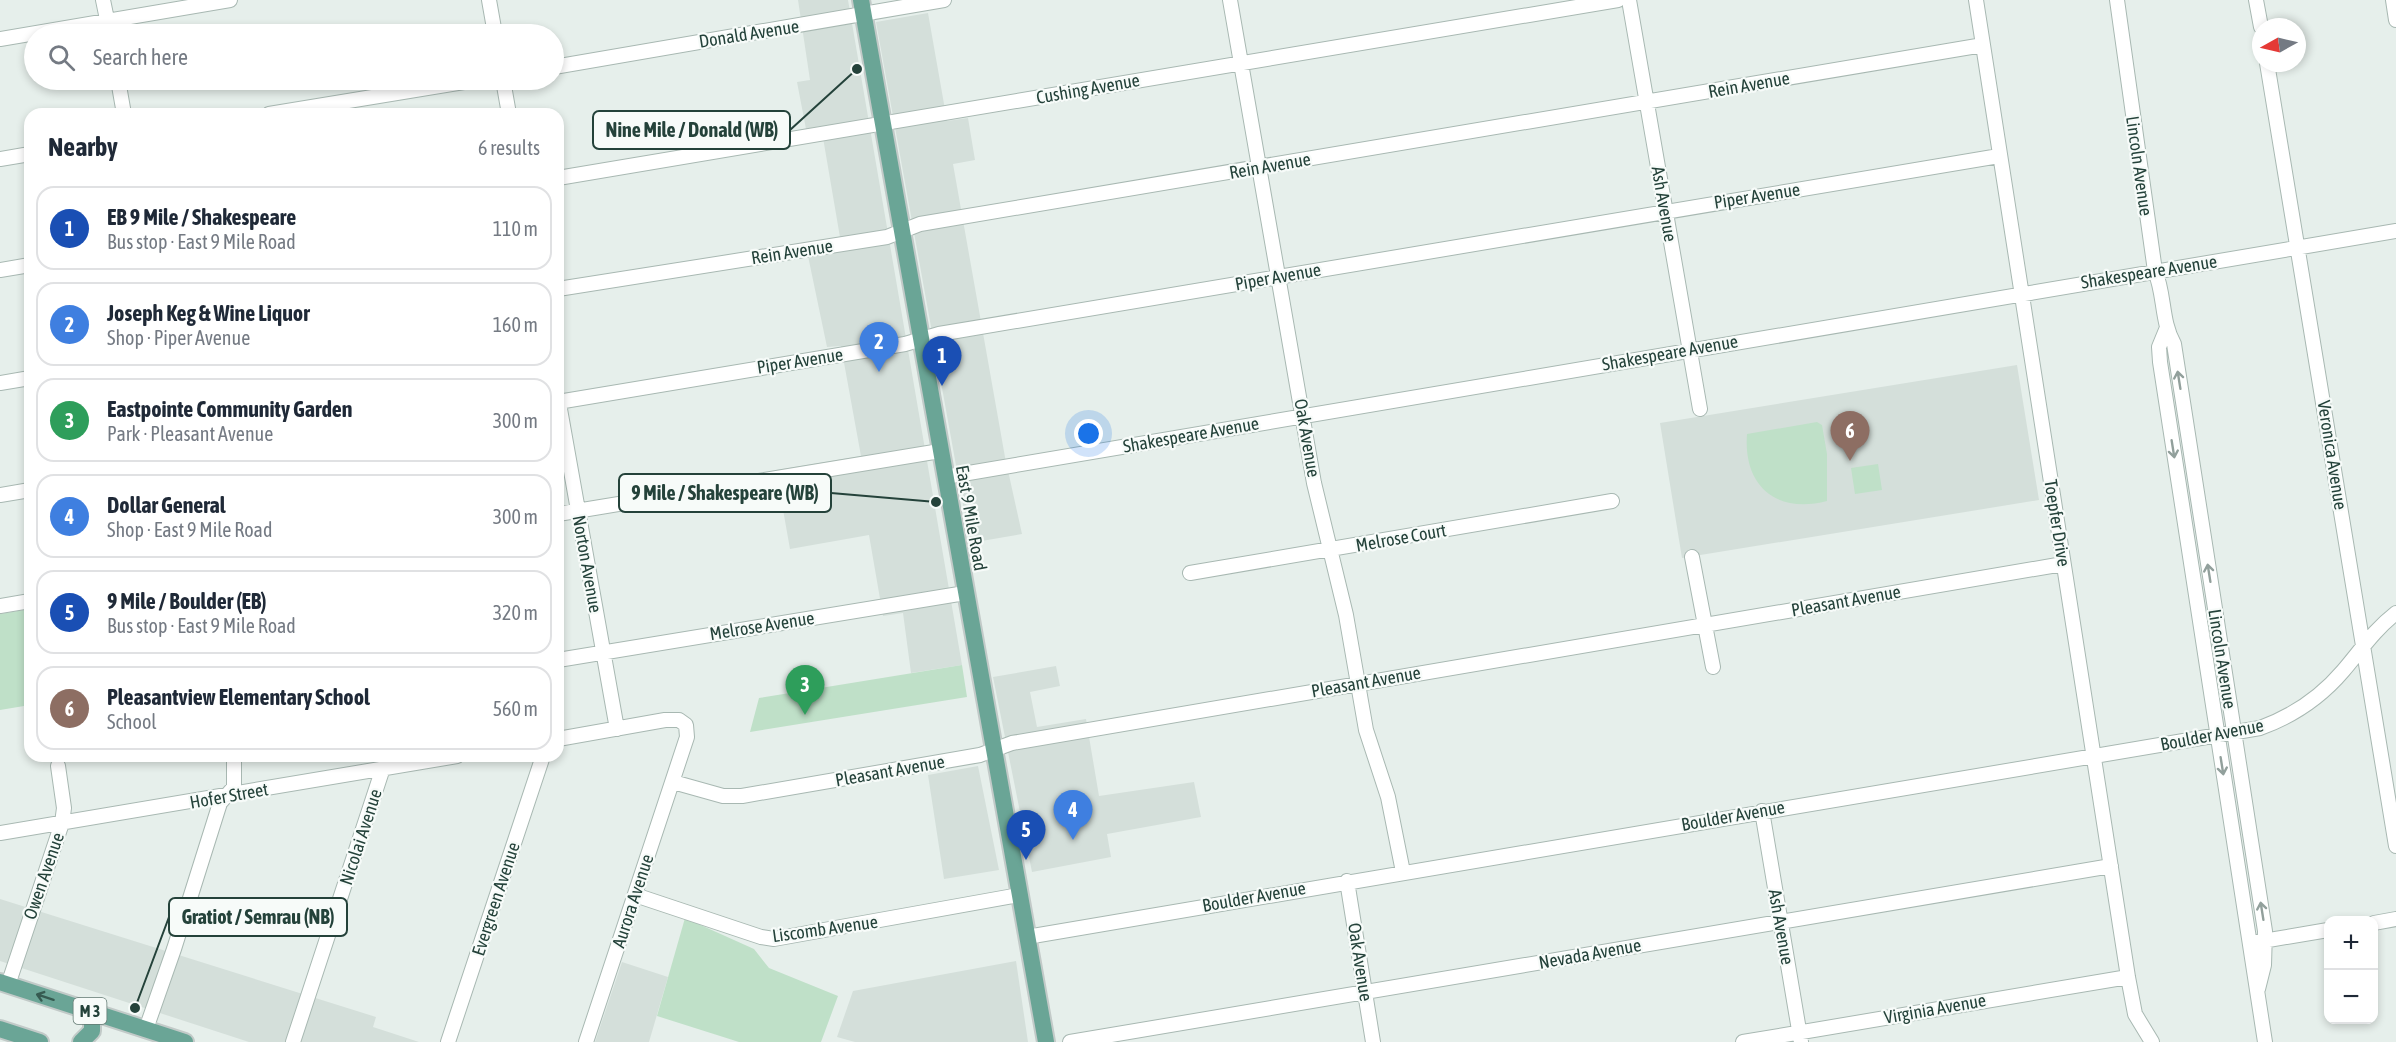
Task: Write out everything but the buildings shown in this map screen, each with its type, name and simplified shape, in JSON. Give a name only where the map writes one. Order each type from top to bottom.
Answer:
[{"type":"main road","name":"East 9 Mile Road","points":[[862,7],[1046,1042]]},
{"type":"main road","name":"M 3","points":[[4,983],[181,1042]]},
{"type":"main road","points":[[81,1042],[92,1031],[92,1012]]},
{"type":"main road","points":[[0,1029],[40,1042]]},
{"type":"street","points":[[104,0],[108,24]]},
{"type":"street","points":[[126,24],[230,0]]},
{"type":"street","points":[[489,0],[493,24]]},
{"type":"street","name":"Donald Avenue","points":[[564,65],[862,7],[944,0]]},
{"type":"street","name":"Oak Avenue","points":[[1230,0],[1314,483],[1331,550],[1368,738],[1388,797],[1403,872]]},
{"type":"street","name":"Cushing Avenue","points":[[564,177],[1618,0]]},
{"type":"street","name":"Ash Avenue","points":[[1629,0],[1700,409]]},
{"type":"street","name":"Toepfer Drive","points":[[1976,0],[2128,977],[2135,1014],[2152,1042]]},
{"type":"street","name":"Lincoln Avenue","points":[[2117,0],[2155,271],[2160,282],[2166,330],[2174,344],[2234,733],[2258,942],[2258,989],[2265,1042]]},
{"type":"street","points":[[2256,0],[2259,18]]},
{"type":"street","points":[[2393,0],[2396,20]]},
{"type":"street","points":[[0,39],[24,37]]},
{"type":"street","name":"Rein Avenue","points":[[564,288],[887,237],[920,224],[1983,45]]},
{"type":"street","name":"Veronica Avenue","points":[[2269,72],[2396,846]]},
{"type":"street","points":[[120,90],[123,108]]},
{"type":"street","points":[[306,108],[415,90]]},
{"type":"street","points":[[505,90],[508,108]]},
{"type":"street","points":[[0,159],[24,155]]},
{"type":"street","name":"Piper Avenue","points":[[564,399],[905,344],[920,338],[1999,156]]},
{"type":"street","name":"Shakespeare Avenue","points":[[945,477],[2396,231]]},
{"type":"street","points":[[0,270],[24,266]]},
{"type":"street","name":"Lincoln Avenue","points":[[2166,330],[2159,347],[2160,362],[2217,736],[2258,942]]},
{"type":"street","points":[[0,383],[24,379]]},
{"type":"street","name":"Norton Avenue","points":[[564,433],[616,729]]},
{"type":"street","points":[[564,513],[940,451]]},
{"type":"street","points":[[0,495],[24,491]]},
{"type":"street","name":"Melrose Court","points":[[1190,573],[1612,501]]},
{"type":"street","points":[[1692,557],[1713,667]]},
{"type":"street","name":"Pleasant Avenue","points":[[673,782],[723,796],[742,796],[993,751],[1012,743],[2063,564]]},
{"type":"street","name":"Melrose Avenue","points":[[564,659],[965,593]]},
{"type":"street","points":[[0,606],[24,602]]},
{"type":"street","name":"Boulder Avenue","points":[[1027,937],[1347,881],[2234,733],[2276,722],[2302,709],[2344,671],[2363,644],[2396,613]]},
{"type":"street","name":"Aurora Avenue","points":[[586,1042],[687,737],[686,725],[679,720],[616,729]]},
{"type":"street","points":[[564,738],[616,729]]},
{"type":"street","points":[[146,1029],[225,797],[234,787],[234,762]]},
{"type":"street","name":"Hofer Street","points":[[0,833],[225,797],[420,762]]},
{"type":"street","name":"Evergreen Avenue","points":[[448,1042],[541,762]]},
{"type":"street","name":"Owen Avenue","points":[[4,983],[62,823],[64,808],[58,766]]},
{"type":"street","name":"Nicolai Avenue","points":[[293,1042],[383,768]]},
{"type":"street","name":"Ash Avenue","points":[[1762,811],[1800,1037]]},
{"type":"street","name":"Nevada Avenue","points":[[1070,1042],[2111,866]]},
{"type":"street","name":"Oak Avenue","points":[[1347,881],[1373,1042]]},
{"type":"street","name":"Liscomb Avenue","points":[[635,895],[761,938],[774,939],[1019,895]]},
{"type":"street","points":[[2378,922],[2396,919]]},
{"type":"street","points":[[2258,942],[2324,931]]},
{"type":"street","name":"Virginia Avenue","points":[[1743,1042],[1800,1037],[2128,977]]},
{"type":"shaded area","points":[[798,0],[848,0],[962,665],[911,673],[903,613],[883,616],[869,535],[790,549],[776,470],[861,456],[841,346],[827,347],[808,256],[842,249],[821,126],[806,129],[797,82],[810,80]]},
{"type":"shaded area","points":[[928,13],[947,121],[968,118],[975,160],[953,164],[1005,457],[1022,534],[970,543],[876,22]]},
{"type":"shaded area","points":[[2017,365],[2039,500],[1682,558],[1660,423]]},
{"type":"shaded area","points":[[1056,666],[1060,686],[1030,692],[1037,727],[1086,719],[1099,796],[1194,782],[1201,817],[1107,834],[1111,857],[1032,872],[993,677]]},
{"type":"shaded area","points":[[978,766],[999,870],[944,879],[928,775]]},
{"type":"shaded area","points":[[0,899],[376,1017],[373,1027],[419,1042],[249,1042],[0,961]]},
{"type":"shaded area","points":[[1016,961],[1028,1042],[855,1042],[837,1037],[853,991]]},
{"type":"shaded area","points":[[622,962],[668,977],[649,1042],[595,1042]]},
{"type":"green space","points":[[1817,422],[1822,425],[1827,454],[1827,501],[1809,504],[1792,503],[1766,492],[1757,481],[1751,468],[1747,452],[1747,434]]},
{"type":"green space","points":[[1878,464],[1882,490],[1855,494],[1851,468]]},
{"type":"green space","points":[[24,610],[24,706],[0,710],[0,614]]},
{"type":"green space","points":[[962,665],[967,697],[750,732],[759,698]]},
{"type":"green space","points":[[685,918],[754,949],[769,968],[838,996],[821,1042],[739,1042],[657,1016]]},
{"type":"place","name":"Nine Mile / Donald (WB)","points":[[857,69]]},
{"type":"place","name":"Joseph Keg & Wine Liquor","points":[[879,372]]},
{"type":"place","name":"EB 9 Mile / Shakespeare","points":[[942,386]]},
{"type":"place","name":"Pleasantview Elementary School","points":[[1850,461]]},
{"type":"place","name":"9 Mile / Shakespeare (WB)","points":[[936,502]]},
{"type":"place","name":"Eastpointe Community Garden","points":[[805,715]]},
{"type":"place","name":"Dollar General","points":[[1073,840]]},
{"type":"place","name":"9 Mile / Boulder (EB)","points":[[1026,860]]},
{"type":"place","name":"Gratiot / Semrau (NB)","points":[[135,1008]]}]
